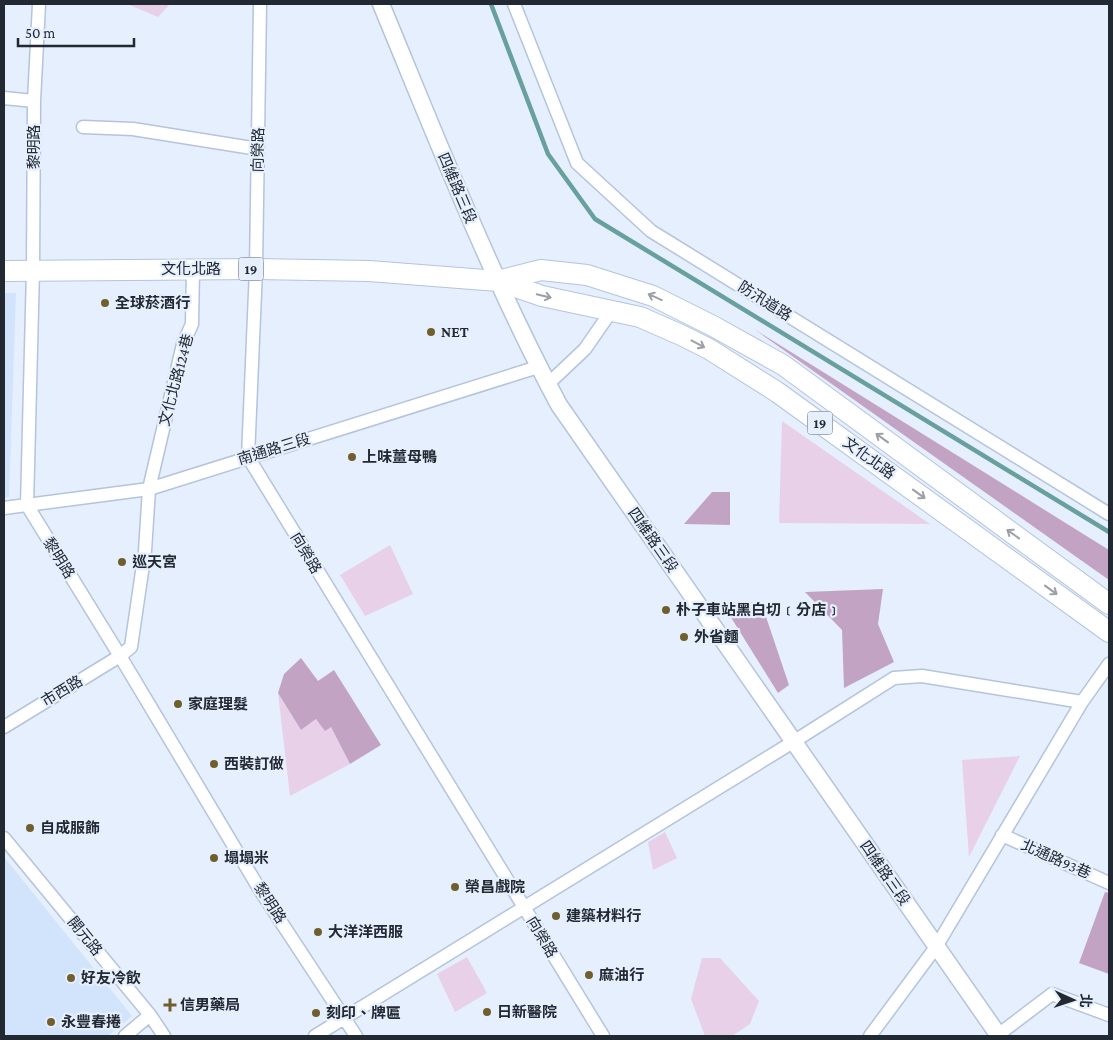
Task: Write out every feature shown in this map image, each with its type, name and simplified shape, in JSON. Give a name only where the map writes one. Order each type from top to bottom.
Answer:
[{"type":"main road","name":"文化北路","points":[[4,271],[256,269],[369,272],[498,281],[542,296],[640,317],[708,349],[777,392],[1109,632]]},
{"type":"main road","name":"文化北路","points":[[498,281],[542,270],[587,276],[653,296],[713,326],[783,365],[1109,604]]},
{"type":"street","name":"黎明路","points":[[39,4],[34,102],[34,270],[27,506],[120,656],[260,890],[356,1036]]},
{"type":"street","name":"向榮路","points":[[260,4],[256,269],[248,457],[603,1036]]},
{"type":"street","name":"四維路三段","points":[[381,4],[498,281],[538,367],[563,411],[998,1036]]},
{"type":"street","name":"防汛道路","points":[[514,4],[576,163],[651,231],[1109,514]]},
{"type":"street","points":[[4,98],[34,102]]},
{"type":"street","points":[[83,127],[133,129],[258,149]]},
{"type":"street","name":"文化北路124巷","points":[[120,656],[131,647],[145,551],[149,490],[183,344],[192,324],[193,269]]},
{"type":"street","points":[[548,384],[586,349],[612,310]]},
{"type":"street","name":"南通路三段","points":[[4,508],[149,490],[248,457],[538,367]]},
{"type":"street","name":"市西路","points":[[4,727],[120,656]]},
{"type":"street","points":[[870,1036],[936,947],[1082,702],[1109,664]]},
{"type":"street","points":[[315,1036],[794,742],[894,678],[922,676],[1082,702]]},
{"type":"street","name":"北通路93巷","points":[[1002,835],[1109,883]]},
{"type":"street","name":"開元路","points":[[4,838],[150,1015],[164,1036]]},
{"type":"street","points":[[998,1036],[1052,994],[1109,1016]]},
{"type":"street","points":[[125,1036],[150,1015]]},
{"type":"shaded area","points":[[127,4],[170,4],[158,17]]},
{"type":"shaded area","points":[[4,293],[16,293],[9,497],[4,498]]},
{"type":"shaded area","points":[[754,329],[1109,550],[1109,580]]},
{"type":"shaded area","points":[[782,421],[930,524],[779,523]]},
{"type":"shaded area","points":[[712,492],[730,492],[730,525],[684,524]]},
{"type":"shaded area","points":[[390,545],[413,594],[365,616],[340,575]]},
{"type":"shaded area","points":[[883,589],[878,624],[894,662],[844,688],[842,630],[805,592]]},
{"type":"shaded area","points":[[761,602],[789,685],[778,693],[722,603]]},
{"type":"shaded area","points":[[301,658],[318,681],[334,670],[381,745],[350,764],[331,727],[325,731],[316,719],[301,730],[278,693],[284,674]]},
{"type":"shaded area","points":[[278,693],[301,730],[316,719],[331,727],[350,764],[290,796]]},
{"type":"shaded area","points":[[1020,756],[969,857],[962,760]]},
{"type":"shaded area","points":[[665,832],[677,858],[653,870],[648,842]]},
{"type":"shaded area","points":[[4,857],[132,1016],[108,1036],[4,1036]]},
{"type":"shaded area","points":[[1105,892],[1109,893],[1109,974],[1079,963]]},
{"type":"shaded area","points":[[467,957],[487,993],[455,1012],[437,974]]},
{"type":"shaded area","points":[[702,958],[720,958],[759,1001],[750,1024],[732,1036],[705,1036],[691,999]]},
{"type":"waterway","points":[[491,4],[548,154],[595,219],[1109,532]]},
{"type":"place","name":"全球菸酒行","points":[[105,303]]},
{"type":"place","name":"NET","points":[[431,332]]},
{"type":"place","name":"上味薑母鴨","points":[[352,457]]},
{"type":"place","name":"巡天宮","points":[[122,562]]},
{"type":"place","name":"朴子車站黑白切﹝分店﹞","points":[[666,610]]},
{"type":"place","name":"外省麵","points":[[684,637]]},
{"type":"place","name":"家庭理髮","points":[[178,704]]},
{"type":"place","name":"西裝訂做","points":[[214,764]]},
{"type":"place","name":"自成服飾","points":[[30,828]]},
{"type":"place","name":"塌塌米","points":[[214,858]]},
{"type":"place","name":"榮昌戲院","points":[[455,887]]},
{"type":"place","name":"建築材料行","points":[[556,916]]},
{"type":"place","name":"大洋洋西服","points":[[318,932]]},
{"type":"place","name":"麻油行","points":[[589,975]]},
{"type":"place","name":"好友冷飲","points":[[71,978]]},
{"type":"place","name":"信男藥局","points":[[170,1005]]},
{"type":"place","name":"日新醫院","points":[[487,1012]]},
{"type":"place","name":"刻印、牌匾","points":[[316,1013]]},
{"type":"place","name":"永豐春捲","points":[[51,1022]]}]
